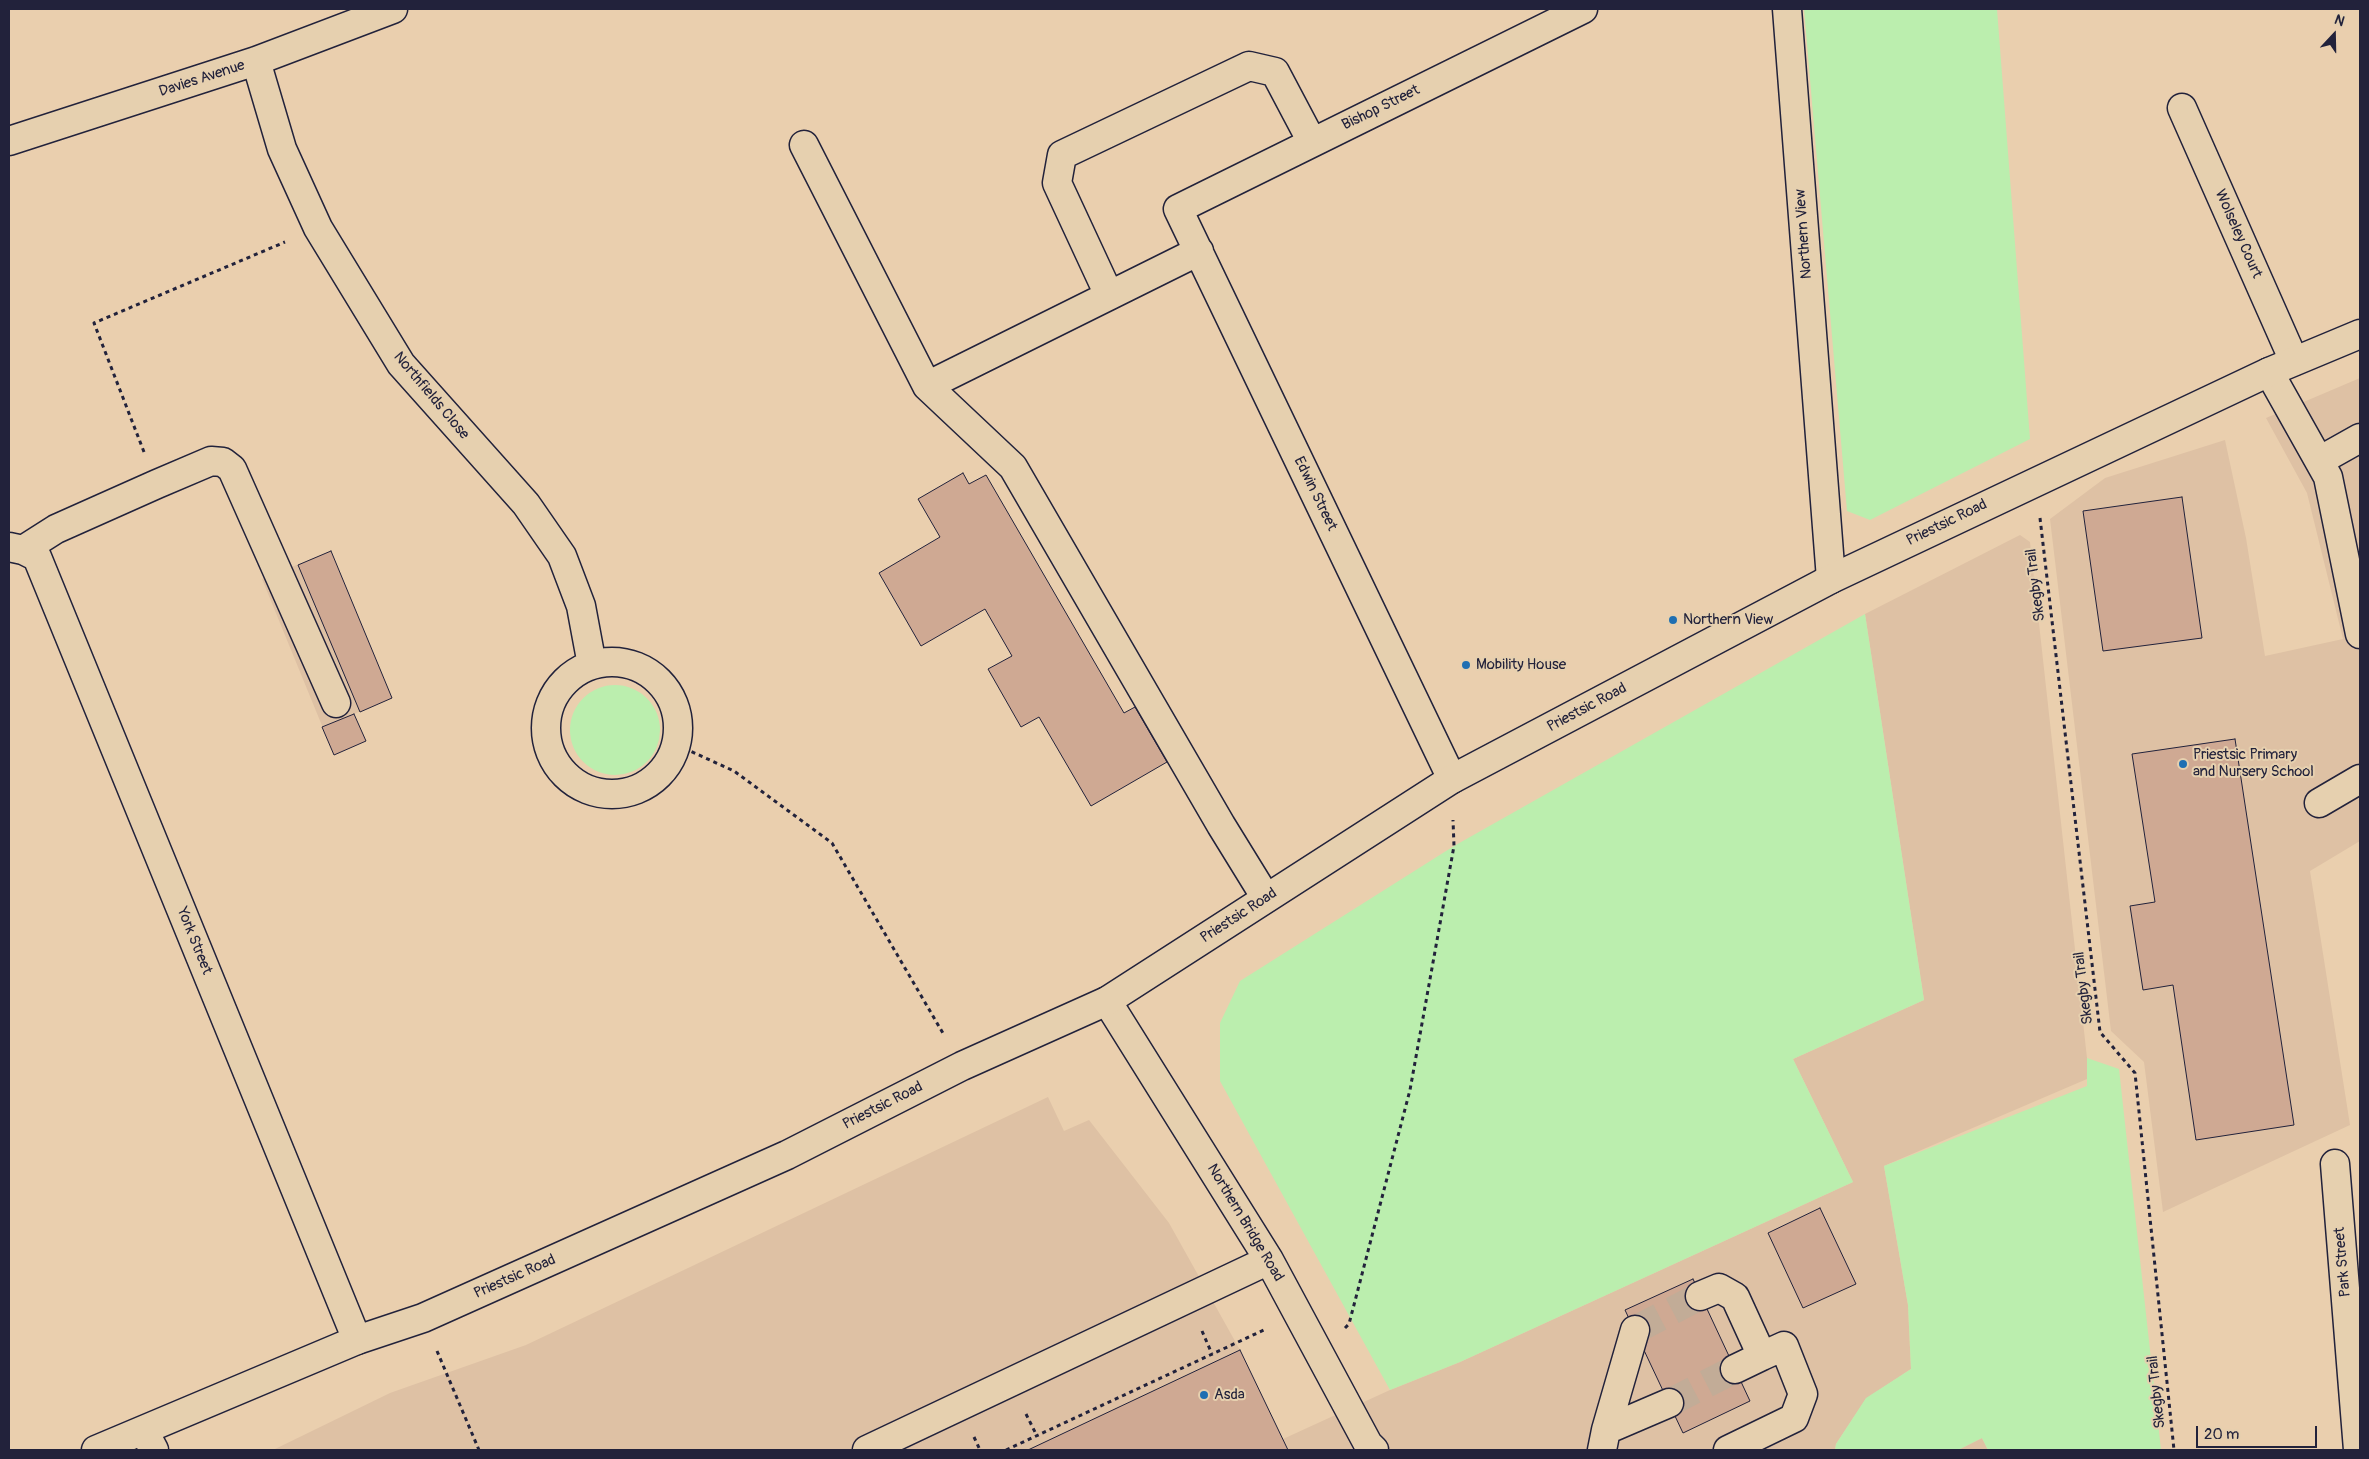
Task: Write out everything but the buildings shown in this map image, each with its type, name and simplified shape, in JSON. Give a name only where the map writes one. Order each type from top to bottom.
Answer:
[{"type":"street","name":"Bishop Street","points":[[1178,209],[1583,9]]},
{"type":"street","name":"Northern View","points":[[1787,9],[1831,579]]},
{"type":"street","name":"Davies Avenue","points":[[9,141],[256,62],[388,10]]},
{"type":"street","name":"Northfields Close","points":[[256,62],[282,149],[318,228],[401,364],[526,504],[562,556],[581,606],[592,665]]},
{"type":"street","points":[[1109,295],[1058,183],[1062,155],[1248,66],[1275,72],[1312,142]]},
{"type":"street","name":"Wolseley Court","points":[[2182,108],[2294,361]]},
{"type":"street","points":[[804,145],[927,386],[1013,467],[1221,825],[1266,898]]},
{"type":"street","name":"Edwin Street","points":[[1178,209],[1452,779]]},
{"type":"street","points":[[927,386],[1199,251]]},
{"type":"street","name":"Priestsic Road","points":[[96,1450],[149,1441],[357,1340],[423,1318],[787,1155],[962,1066],[1107,1000],[1452,779],[1831,579],[2269,372],[2360,334]]},
{"type":"street","points":[[2269,372],[2328,477],[2360,634]]},
{"type":"street","points":[[2319,461],[2360,438]]},
{"type":"street","points":[[16,549],[56,529],[211,461],[223,462],[232,470],[336,703]]},
{"type":"street","name":"York Street","points":[[16,549],[36,557],[357,1340]]},
{"type":"street","points":[[612,662],[632,665],[650,674],[664,687],[674,705],[679,724],[677,745],[667,766],[652,782],[631,792],[608,795],[586,789],[566,776],[553,758],[546,736],[548,713],[556,692],[572,676],[592,665],[612,662]]},
{"type":"street","points":[[2319,803],[2360,779]]},
{"type":"street","name":"Northern Bridge Road","points":[[1107,1000],[1269,1260],[1368,1444],[1374,1450]]},
{"type":"street","name":"Park Street","points":[[2335,1164],[2358,1450]]},
{"type":"street","points":[[867,1450],[1269,1260]]},
{"type":"street","points":[[1700,1296],[1719,1288],[1735,1297],[1762,1356]]},
{"type":"street","points":[[1604,1440],[1635,1330]]},
{"type":"street","points":[[1728,1450],[1771,1442],[1794,1418],[1802,1394],[1784,1346],[1735,1369]]},
{"type":"street","points":[[1604,1440],[1669,1403]]},
{"type":"path","points":[[157,484],[94,324],[318,228]]},
{"type":"path","name":"Skegby Trail","points":[[2039,510],[2100,1032],[2135,1072],[2174,1450]]},
{"type":"path","points":[[677,745],[734,771],[832,843],[962,1066]]},
{"type":"path","points":[[1318,1352],[1350,1324],[1410,1090],[1454,846],[1452,779]]},
{"type":"path","points":[[1006,1450],[1298,1314]]},
{"type":"path","points":[[423,1318],[479,1450]]},
{"type":"path","points":[[1198,1322],[1212,1354]]},
{"type":"shaded area","name":"Priestsic Primary and Nursery School","points":[[2360,378],[2360,841],[2310,871],[2350,1125],[2163,1212],[2144,1062],[2111,1031],[2050,519],[2105,478],[2225,440],[2246,538],[2265,656],[2343,639],[2307,493],[2266,418]]},
{"type":"shaded area","points":[[2020,535],[2030,542],[2087,1058],[2087,1079],[1884,1166],[1908,1305],[1911,1369],[1866,1399],[1836,1444],[1835,1450],[273,1450],[390,1393],[526,1345],[1048,1097],[1064,1131],[1089,1120],[1169,1223],[1240,1350],[1283,1439],[1390,1390],[1460,1362],[1853,1182],[1793,1059],[1924,1000],[1865,614]]},
{"type":"shaded area","points":[[331,551],[392,698],[354,714],[366,741],[334,755],[262,579]]},
{"type":"shaded area","points":[[1982,1438],[1988,1450],[1958,1450]]},
{"type":"green space","points":[[1804,9],[1997,9],[2030,439],[1870,520],[1847,511]]},
{"type":"green space","points":[[1865,614],[1924,1000],[1793,1059],[1853,1182],[1460,1362],[1390,1390],[1220,1081],[1220,1023],[1240,981],[1454,846]]},
{"type":"green space","points":[[615,685],[632,688],[647,698],[657,713],[660,730],[657,747],[647,762],[632,772],[615,775],[598,772],[583,762],[573,747],[570,730],[573,713],[583,698],[598,688]]},
{"type":"green space","points":[[2087,1058],[2119,1069],[2161,1450],[1988,1450],[1982,1438],[1958,1450],[1835,1450],[1836,1444],[1866,1398],[1911,1369],[1908,1305],[1884,1166],[2087,1086]]},
{"type":"tunnel","points":[[1635,1330],[1700,1296]]},
{"type":"tunnel","points":[[1669,1403],[1735,1369]]},
{"type":"place","name":"Northern View","points":[[1673,620]]},
{"type":"place","name":"Mobility House","points":[[1466,665]]},
{"type":"place","name":"Priestsic Primary and Nursery School","points":[[2183,764]]},
{"type":"place","name":"Asda","points":[[1204,1395]]}]
